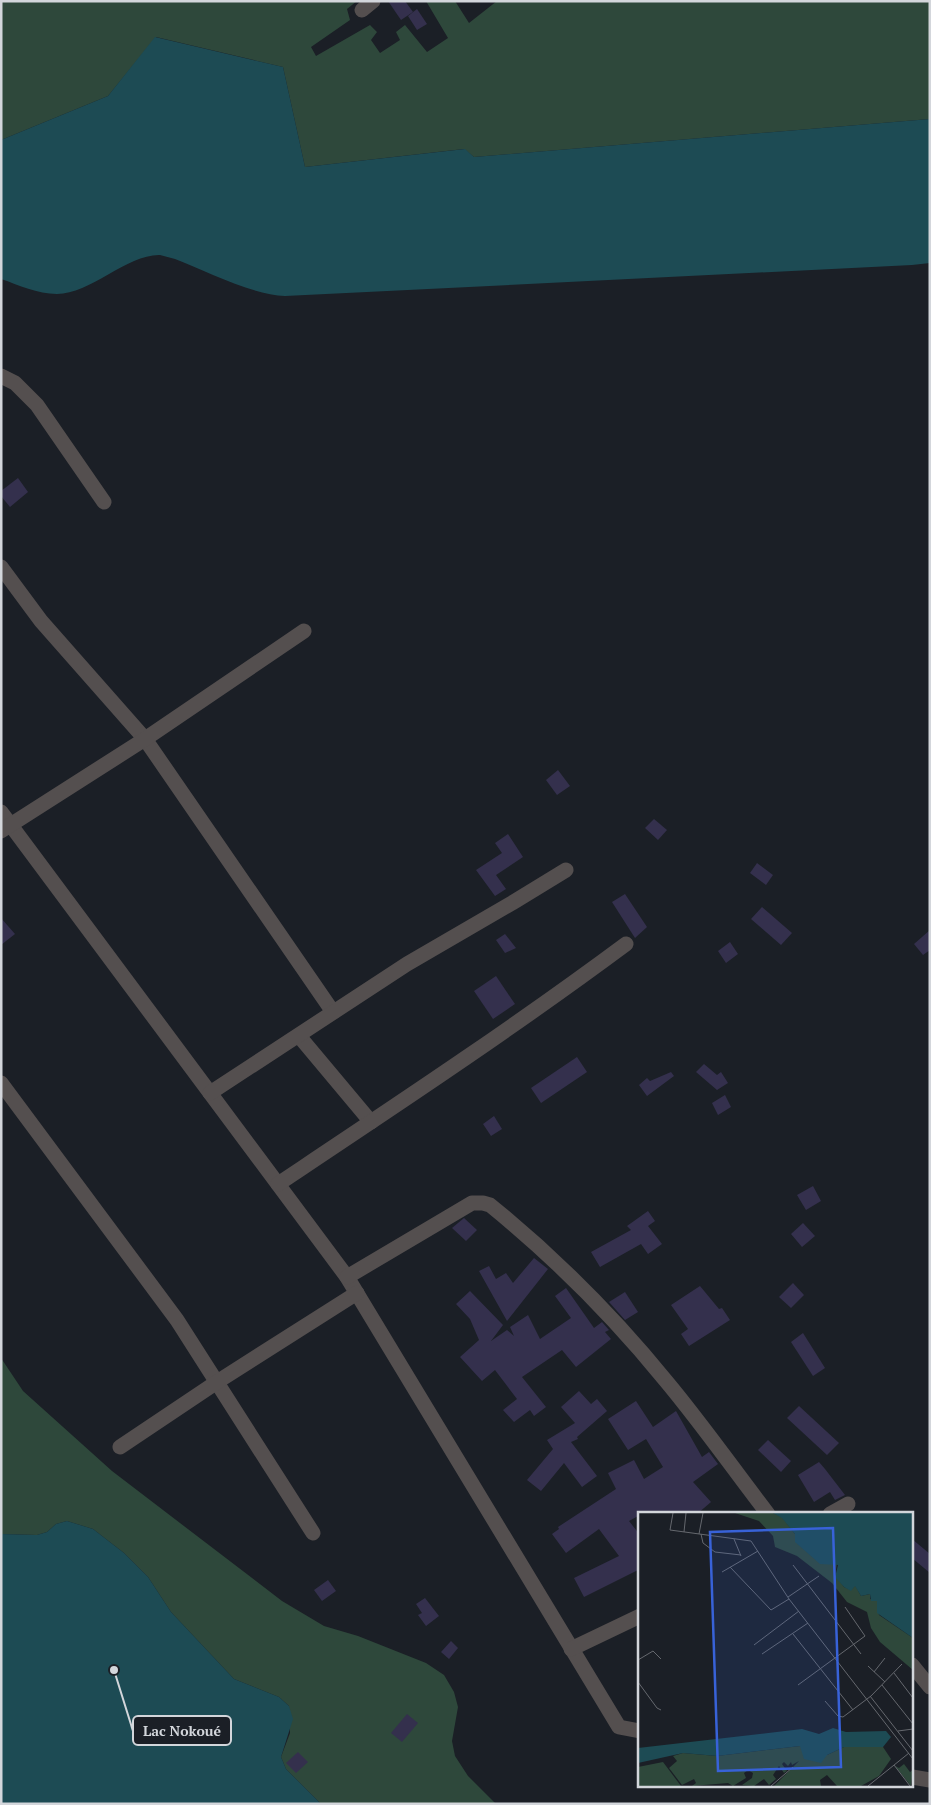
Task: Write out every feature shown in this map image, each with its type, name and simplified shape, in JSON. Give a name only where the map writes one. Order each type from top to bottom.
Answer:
[{"type":"street","points":[[1,376],[15,383],[37,405],[104,502]]},
{"type":"street","points":[[1,567],[41,620],[145,739],[333,1012]]},
{"type":"street","points":[[6,828],[145,739],[304,631]]},
{"type":"street","points":[[1,812],[6,828],[210,1093],[347,1277],[618,1727],[638,1731]]},
{"type":"street","points":[[210,1093],[407,964],[566,870]]},
{"type":"street","points":[[278,1184],[567,988],[626,944]]},
{"type":"street","points":[[299,1036],[371,1122]]},
{"type":"street","points":[[1,1083],[177,1320],[313,1533]]},
{"type":"street","points":[[347,1277],[472,1203],[490,1205],[533,1240],[623,1331],[666,1380],[766,1512]]},
{"type":"street","points":[[120,1447],[217,1382],[357,1293]]},
{"type":"street","points":[[834,1512],[848,1504]]},
{"type":"street","points":[[571,1648],[638,1617]]},
{"type":"street","points":[[914,1667],[930,1687]]},
{"type":"street","points":[[914,1777],[930,1780]]},
{"type":"green space","points":[[1,1],[357,1],[347,9],[350,20],[311,47],[316,56],[370,25],[377,32],[371,40],[380,53],[400,40],[396,32],[405,25],[427,52],[448,38],[426,1],[455,1],[469,23],[497,1],[930,1],[930,119],[474,157],[464,149],[305,167],[283,67],[156,37],[108,96],[1,140]]},
{"type":"green space","points":[[1,1358],[23,1391],[112,1471],[282,1601],[324,1626],[358,1636],[426,1663],[444,1675],[454,1692],[458,1707],[452,1741],[455,1756],[468,1776],[496,1804],[321,1804],[286,1769],[281,1757],[290,1733],[289,1706],[279,1697],[234,1679],[171,1612],[148,1577],[124,1553],[93,1529],[67,1521],[56,1524],[47,1532],[37,1535],[1,1534]]},
{"type":"water","points":[[155,37],[283,67],[305,167],[465,149],[474,157],[930,119],[930,263],[285,296],[272,295],[244,287],[175,259],[160,255],[148,256],[135,261],[83,288],[57,294],[28,289],[1,279],[1,140],[108,96]]},
{"type":"water","points":[[67,1521],[93,1529],[124,1553],[148,1577],[171,1612],[234,1679],[279,1697],[289,1706],[293,1719],[281,1757],[286,1769],[321,1804],[1,1804],[1,1534],[37,1535],[47,1532],[56,1524]]},
{"type":"building","points":[[388,1],[405,1],[413,12],[401,20]]},
{"type":"building","points":[[417,9],[427,24],[417,30],[408,16]]},
{"type":"building","points":[[18,478],[28,492],[10,507],[1,496],[1,491]]},
{"type":"building","points":[[558,770],[570,786],[557,795],[546,780]]},
{"type":"building","points":[[654,819],[667,830],[658,840],[645,828]]},
{"type":"building","points":[[508,834],[523,857],[496,875],[506,889],[495,896],[476,870],[502,853],[495,843]]},
{"type":"building","points":[[757,863],[773,875],[766,885],[750,873]]},
{"type":"building","points":[[625,894],[647,927],[635,938],[612,902]]},
{"type":"building","points":[[762,907],[792,933],[781,945],[751,919]]},
{"type":"building","points":[[1,918],[15,934],[1,945]]},
{"type":"building","points":[[930,930],[930,950],[923,955],[914,944]]},
{"type":"building","points":[[505,934],[516,948],[505,953],[496,940]]},
{"type":"building","points":[[730,942],[738,954],[726,963],[718,951]]},
{"type":"building","points":[[496,976],[515,1004],[493,1019],[474,991]]},
{"type":"building","points":[[577,1057],[587,1072],[541,1103],[531,1088]]},
{"type":"building","points":[[704,1064],[717,1075],[721,1072],[728,1083],[717,1090],[696,1072]]},
{"type":"building","points":[[671,1072],[674,1076],[647,1096],[639,1085],[647,1078],[650,1081]]},
{"type":"building","points":[[725,1095],[731,1107],[718,1115],[712,1103]]},
{"type":"building","points":[[494,1116],[502,1129],[491,1136],[483,1124]]},
{"type":"building","points":[[813,1186],[821,1201],[806,1210],[797,1195]]},
{"type":"building","points":[[648,1211],[655,1221],[648,1226],[662,1244],[648,1254],[641,1244],[600,1267],[591,1252],[631,1230],[627,1226]]},
{"type":"building","points":[[464,1218],[477,1230],[466,1241],[452,1228]]},
{"type":"building","points":[[803,1223],[815,1236],[802,1247],[791,1234]]},
{"type":"building","points":[[534,1258],[548,1269],[507,1321],[479,1271],[489,1266],[496,1279],[506,1273],[513,1283]]},
{"type":"building","points":[[793,1283],[804,1295],[791,1308],[779,1297]]},
{"type":"building","points":[[700,1286],[719,1309],[722,1308],[730,1320],[689,1346],[681,1334],[688,1329],[671,1305]]},
{"type":"building","points":[[566,1288],[594,1328],[602,1322],[609,1330],[605,1332],[611,1339],[576,1367],[562,1350],[522,1377],[546,1407],[534,1416],[530,1410],[514,1422],[503,1410],[517,1399],[495,1370],[482,1381],[460,1357],[479,1340],[470,1319],[456,1304],[470,1291],[503,1325],[491,1341],[507,1330],[514,1336],[510,1327],[528,1315],[540,1339],[571,1318],[555,1296]]},
{"type":"building","points":[[625,1292],[638,1312],[625,1320],[609,1302]]},
{"type":"building","points":[[803,1333],[825,1368],[813,1376],[791,1342]]},
{"type":"building","points":[[579,1391],[591,1404],[597,1399],[607,1411],[577,1437],[578,1439],[571,1442],[597,1476],[582,1487],[564,1463],[541,1491],[527,1480],[553,1449],[547,1440],[575,1423],[561,1407]]},
{"type":"building","points":[[636,1401],[653,1427],[676,1411],[702,1457],[709,1452],[718,1464],[693,1482],[711,1502],[699,1512],[638,1512],[638,1516],[629,1521],[638,1532],[638,1570],[584,1597],[574,1578],[619,1556],[599,1529],[566,1553],[552,1534],[559,1529],[558,1527],[616,1489],[608,1473],[634,1460],[644,1479],[663,1467],[646,1439],[628,1450],[608,1419]]},
{"type":"building","points":[[799,1406],[839,1443],[827,1455],[787,1418]]},
{"type":"building","points":[[768,1440],[791,1461],[781,1472],[758,1450]]},
{"type":"building","points":[[819,1462],[845,1495],[835,1500],[830,1492],[814,1502],[798,1475]]},
{"type":"building","points":[[914,1541],[930,1554],[930,1573],[914,1560]]},
{"type":"building","points":[[328,1580],[336,1591],[322,1601],[314,1590]]},
{"type":"building","points":[[425,1598],[439,1616],[426,1626],[418,1615],[422,1613],[416,1604]]},
{"type":"building","points":[[451,1641],[458,1648],[449,1659],[441,1652]]},
{"type":"building","points":[[407,1714],[418,1723],[402,1742],[391,1733]]},
{"type":"building","points":[[298,1752],[308,1762],[296,1773],[286,1763]]},
{"type":"place","name":"Lac Nokoué","points":[[114,1670]]}]
